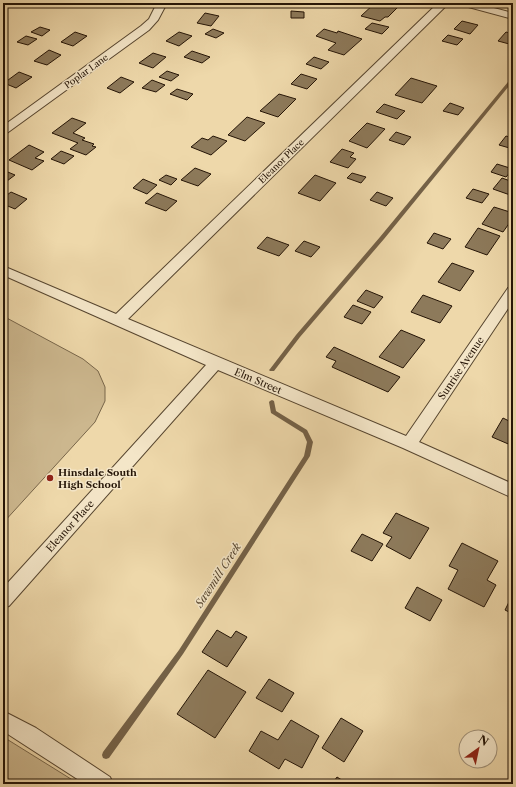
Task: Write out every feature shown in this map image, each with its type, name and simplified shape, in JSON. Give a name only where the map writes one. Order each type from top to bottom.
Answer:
[{"type":"street","name":"Poplar Lane","points":[[3,131],[145,28],[153,20],[162,3]]},
{"type":"street","name":"Eleanor Place","points":[[119,319],[444,3]]},
{"type":"street","points":[[464,3],[513,16]]},
{"type":"street","name":"Elm Street","points":[[3,270],[119,319],[216,363],[409,444],[513,491]]},
{"type":"street","name":"Sunrise Avenue","points":[[409,444],[513,291]]},
{"type":"street","name":"Eleanor Place","points":[[3,600],[216,363]]},
{"type":"street","points":[[3,720],[29,735],[104,784]]},
{"type":"shaded area","points":[[3,316],[83,359],[98,371],[105,387],[105,401],[95,422],[3,523]]},
{"type":"shaded area","points":[[3,737],[5,738],[79,784],[3,784]]},
{"type":"building","points":[[375,3],[399,3],[397,5],[399,6],[388,17],[385,17],[380,21],[361,16]]},
{"type":"building","points":[[291,11],[304,12],[304,18],[291,18]]},
{"type":"building","points":[[205,13],[219,16],[211,26],[197,23]]},
{"type":"building","points":[[462,21],[478,25],[470,34],[454,29]]},
{"type":"building","points":[[372,23],[389,27],[382,34],[365,29]]},
{"type":"building","points":[[40,27],[50,30],[42,36],[31,32]]},
{"type":"building","points":[[213,29],[224,33],[216,38],[205,34]]},
{"type":"building","points":[[324,29],[337,33],[338,31],[362,39],[344,55],[328,50],[336,43],[316,36]]},
{"type":"building","points":[[75,32],[87,36],[73,46],[61,42]]},
{"type":"building","points":[[179,32],[192,36],[179,46],[166,41]]},
{"type":"building","points":[[506,32],[513,34],[513,45],[498,41]]},
{"type":"building","points":[[448,35],[463,39],[457,45],[442,41]]},
{"type":"building","points":[[26,36],[37,39],[28,45],[17,42]]},
{"type":"building","points":[[49,50],[61,55],[47,65],[34,61]]},
{"type":"building","points":[[192,51],[210,57],[202,63],[184,57]]},
{"type":"building","points":[[153,53],[166,57],[153,68],[139,63]]},
{"type":"building","points":[[314,57],[329,62],[321,69],[306,64]]},
{"type":"building","points":[[167,71],[179,75],[171,81],[159,77]]},
{"type":"building","points":[[19,72],[32,77],[16,88],[4,83]]},
{"type":"building","points":[[301,74],[317,79],[307,89],[291,84]]},
{"type":"building","points":[[121,77],[134,82],[120,93],[107,88]]},
{"type":"building","points":[[411,78],[437,86],[422,103],[395,95]]},
{"type":"building","points":[[152,80],[165,85],[156,92],[142,88]]},
{"type":"building","points":[[177,89],[193,94],[187,100],[170,94]]},
{"type":"building","points":[[279,94],[296,99],[278,117],[260,111]]},
{"type":"building","points":[[450,103],[464,108],[458,115],[443,111]]},
{"type":"building","points":[[384,104],[405,111],[397,119],[376,112]]},
{"type":"building","points":[[247,117],[265,123],[245,141],[228,135]]},
{"type":"building","points":[[72,118],[86,123],[73,133],[85,138],[82,140],[94,144],[92,146],[96,147],[86,155],[70,149],[78,143],[52,133]]},
{"type":"building","points":[[367,123],[385,129],[367,148],[349,141]]},
{"type":"building","points":[[396,132],[411,137],[404,145],[389,140]]},
{"type":"building","points":[[213,136],[227,141],[211,155],[191,147],[202,138],[208,140]]},
{"type":"building","points":[[506,136],[513,138],[513,149],[499,145]]},
{"type":"building","points":[[29,145],[44,152],[35,158],[44,161],[32,170],[9,160]]},
{"type":"building","points":[[342,149],[354,153],[350,157],[356,159],[348,168],[330,162]]},
{"type":"building","points":[[61,151],[74,156],[64,164],[51,159]]},
{"type":"building","points":[[497,164],[513,169],[506,177],[491,172]]},
{"type":"building","points":[[195,168],[211,174],[198,186],[181,180]]},
{"type":"building","points":[[3,170],[15,175],[3,184]]},
{"type":"building","points":[[352,173],[366,177],[361,183],[347,178]]},
{"type":"building","points":[[166,175],[177,179],[171,185],[159,180]]},
{"type":"building","points":[[315,175],[336,183],[320,201],[298,193]]},
{"type":"building","points":[[502,178],[513,182],[513,196],[493,189]]},
{"type":"building","points":[[143,179],[157,185],[147,194],[133,188]]},
{"type":"building","points":[[473,189],[489,194],[482,203],[466,198]]},
{"type":"building","points":[[11,192],[27,199],[15,209],[3,204],[3,198]]},
{"type":"building","points":[[377,192],[393,198],[386,206],[370,200]]},
{"type":"building","points":[[157,193],[177,201],[166,211],[145,203]]},
{"type":"building","points":[[494,207],[513,213],[513,218],[503,232],[482,224]]},
{"type":"building","points":[[478,228],[500,236],[487,255],[465,247]]},
{"type":"building","points":[[434,233],[451,239],[443,249],[427,243]]},
{"type":"building","points":[[267,237],[289,245],[279,256],[257,248]]},
{"type":"building","points":[[304,241],[320,247],[311,257],[295,251]]},
{"type":"building","points":[[452,263],[474,271],[460,291],[438,282]]},
{"type":"building","points":[[366,290],[383,297],[374,308],[357,301]]},
{"type":"building","points":[[423,295],[452,306],[440,323],[411,312]]},
{"type":"building","points":[[353,305],[371,312],[362,324],[344,317]]},
{"type":"building","points":[[401,330],[425,340],[403,368],[379,357]]},
{"type":"building","points":[[334,347],[400,377],[388,392],[332,367],[336,361],[326,357]]},
{"type":"building","points":[[503,418],[513,423],[513,446],[492,437]]},
{"type":"building","points":[[396,513],[429,528],[410,559],[386,546],[392,537],[383,533]]},
{"type":"building","points":[[362,534],[383,544],[372,561],[351,551]]},
{"type":"building","points":[[462,543],[498,561],[487,580],[496,585],[484,607],[448,589],[458,570],[449,566]]},
{"type":"building","points":[[417,587],[442,600],[430,621],[405,608]]},
{"type":"building","points":[[513,594],[513,614],[505,610]]},
{"type":"building","points":[[217,630],[231,638],[236,631],[247,637],[227,667],[202,652]]},
{"type":"building","points":[[208,670],[246,692],[215,738],[177,714]]},
{"type":"building","points":[[269,679],[294,693],[282,712],[256,698]]},
{"type":"building","points":[[341,718],[363,731],[344,762],[322,748]]},
{"type":"building","points":[[291,720],[319,736],[302,768],[285,759],[279,769],[249,751],[261,731],[278,740]]},
{"type":"building","points":[[337,777],[348,784],[332,784]]},
{"type":"waterway","points":[[272,370],[298,336],[382,238],[513,78]]},
{"type":"waterway","name":"Sawmill Creek","points":[[106,755],[181,652],[307,456],[310,442],[305,432],[273,412],[272,402]]},
{"type":"place","name":"Hinsdale South High School","points":[[50,478]]}]
